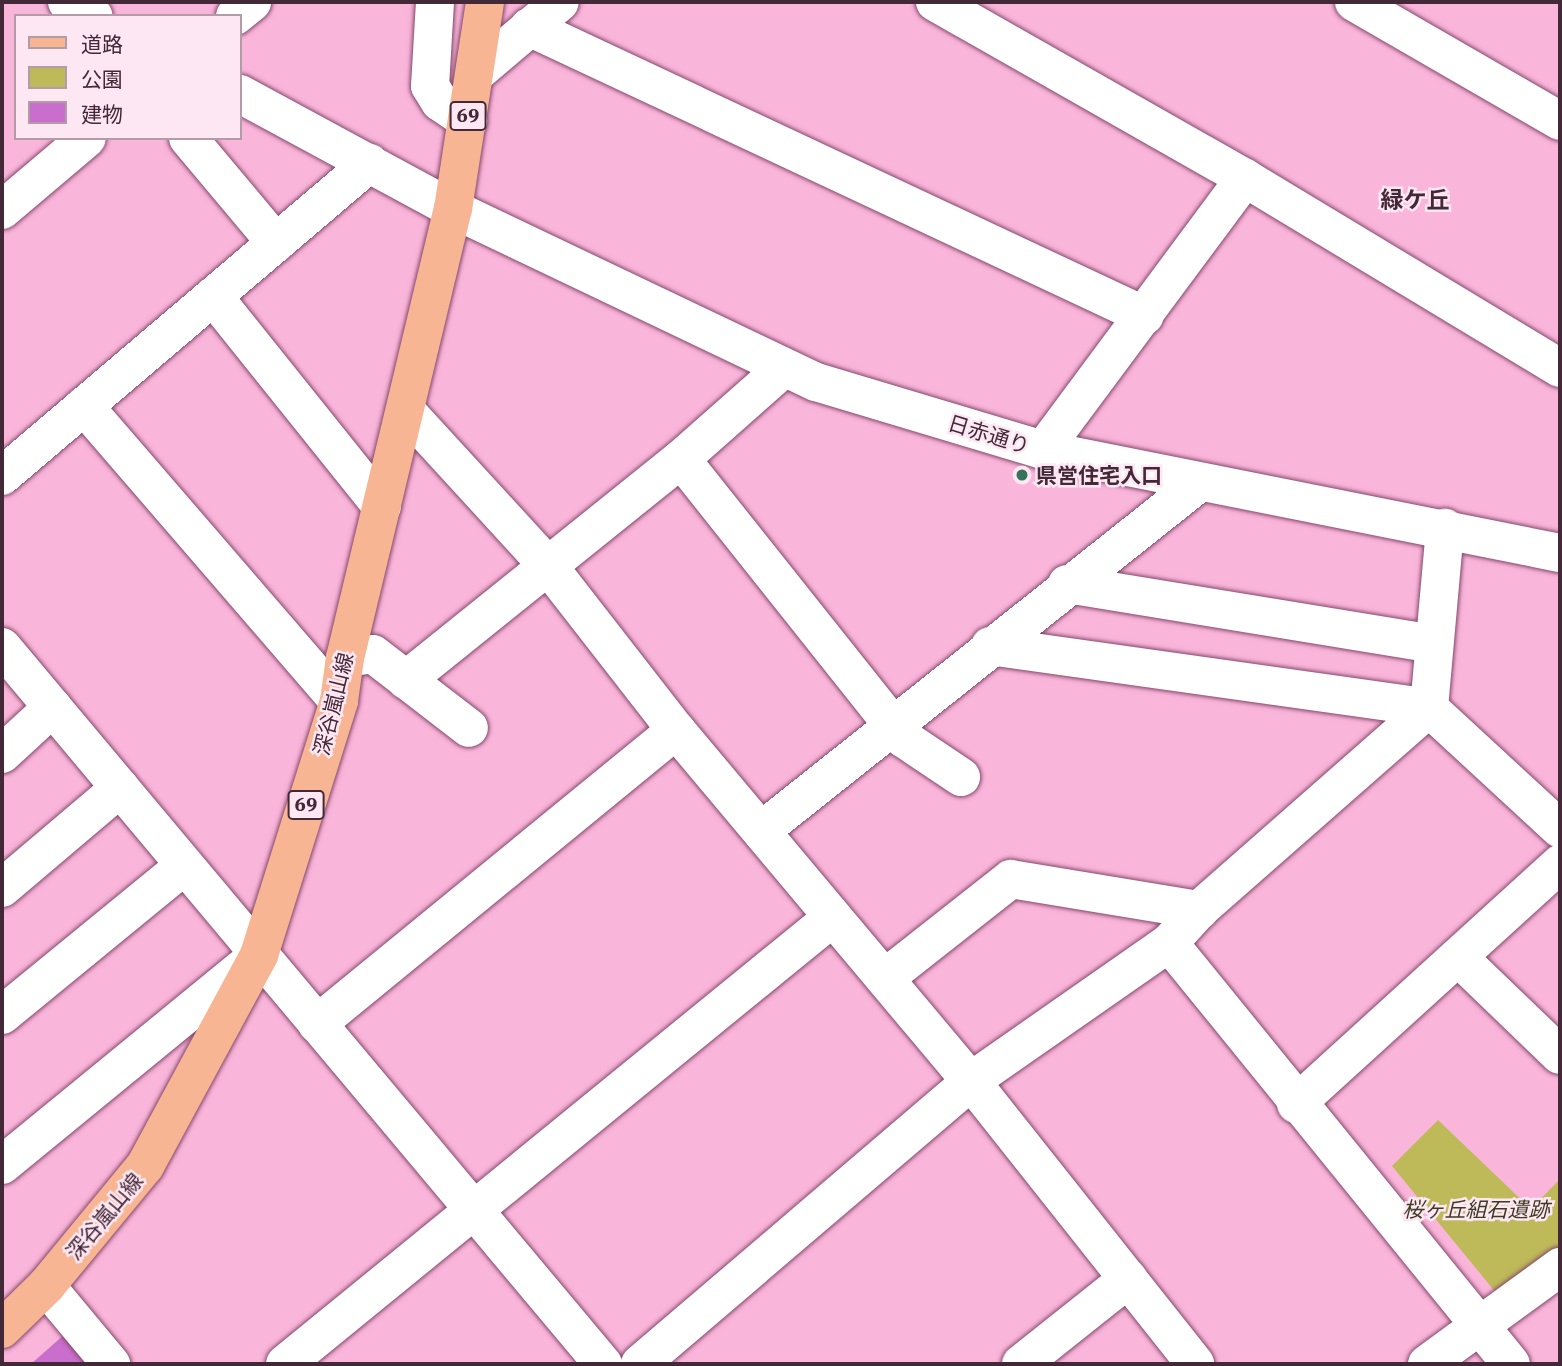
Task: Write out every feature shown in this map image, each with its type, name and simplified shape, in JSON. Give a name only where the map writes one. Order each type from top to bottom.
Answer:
[{"type":"main road","name":"深谷嵐山線","points":[[2,1329],[46,1286],[145,1166],[259,955],[339,701],[345,658],[407,412],[453,209],[485,2]]},
{"type":"street","points":[[67,2],[89,14]]},
{"type":"street","points":[[237,14],[252,2]]},
{"type":"street","points":[[435,2],[430,86],[440,102],[468,121]]},
{"type":"street","points":[[475,74],[560,2]]},
{"type":"street","points":[[1354,2],[1560,121]]},
{"type":"street","points":[[943,3],[1245,178],[1560,368]]},
{"type":"street","points":[[529,27],[1145,316]]},
{"type":"street","name":"日赤通り","points":[[242,95],[453,209],[816,382],[1043,450],[1560,553]]},
{"type":"street","points":[[2,210],[85,140]]},
{"type":"street","points":[[190,140],[276,243]]},
{"type":"street","points":[[2,476],[369,163]]},
{"type":"street","points":[[1043,450],[1245,178]]},
{"type":"street","points":[[213,296],[382,507]]},
{"type":"street","points":[[406,680],[681,460],[784,368]]},
{"type":"street","points":[[84,406],[339,701]]},
{"type":"street","points":[[407,412],[549,567],[676,730],[971,1081],[1195,1364]]},
{"type":"street","points":[[681,460],[903,738],[961,777]]},
{"type":"street","points":[[761,831],[1067,584],[1199,483]]},
{"type":"street","points":[[640,1364],[971,1081],[1169,943],[1199,910],[1429,708],[1445,528]]},
{"type":"street","points":[[1560,548],[1560,553]]},
{"type":"street","points":[[1067,584],[1434,644]]},
{"type":"street","points":[[2,646],[603,1364]]},
{"type":"street","points":[[990,646],[1429,708],[1560,829]]},
{"type":"street","points":[[345,658],[373,654],[469,728]]},
{"type":"street","points":[[2,754],[53,708]]},
{"type":"street","points":[[317,1024],[676,730]]},
{"type":"street","points":[[2,888],[120,788]]},
{"type":"street","points":[[1296,1104],[1560,864]]},
{"type":"street","points":[[2,1015],[184,866]]},
{"type":"street","points":[[884,978],[1011,879],[1199,910]]},
{"type":"street","points":[[285,1364],[833,918]]},
{"type":"street","points":[[1169,943],[1296,1104],[1511,1364]]},
{"type":"street","points":[[2,1164],[259,955]]},
{"type":"street","points":[[1458,957],[1560,1055]]},
{"type":"street","points":[[1427,1364],[1560,1267]]},
{"type":"street","points":[[1021,1364],[1128,1279]]},
{"type":"street","points":[[46,1286],[111,1364]]},
{"type":"green space","name":"桜ヶ丘組石遺跡","points":[[1438,1120],[1531,1209],[1560,1179],[1560,1256],[1502,1300],[1392,1166]]},
{"type":"building","points":[[66,1333],[93,1364],[31,1364]]},
{"type":"place","name":"県営住宅入口","points":[[1022,475]]},
{"type":"district","name":"緑ケ丘","points":[[1415,199]]}]
